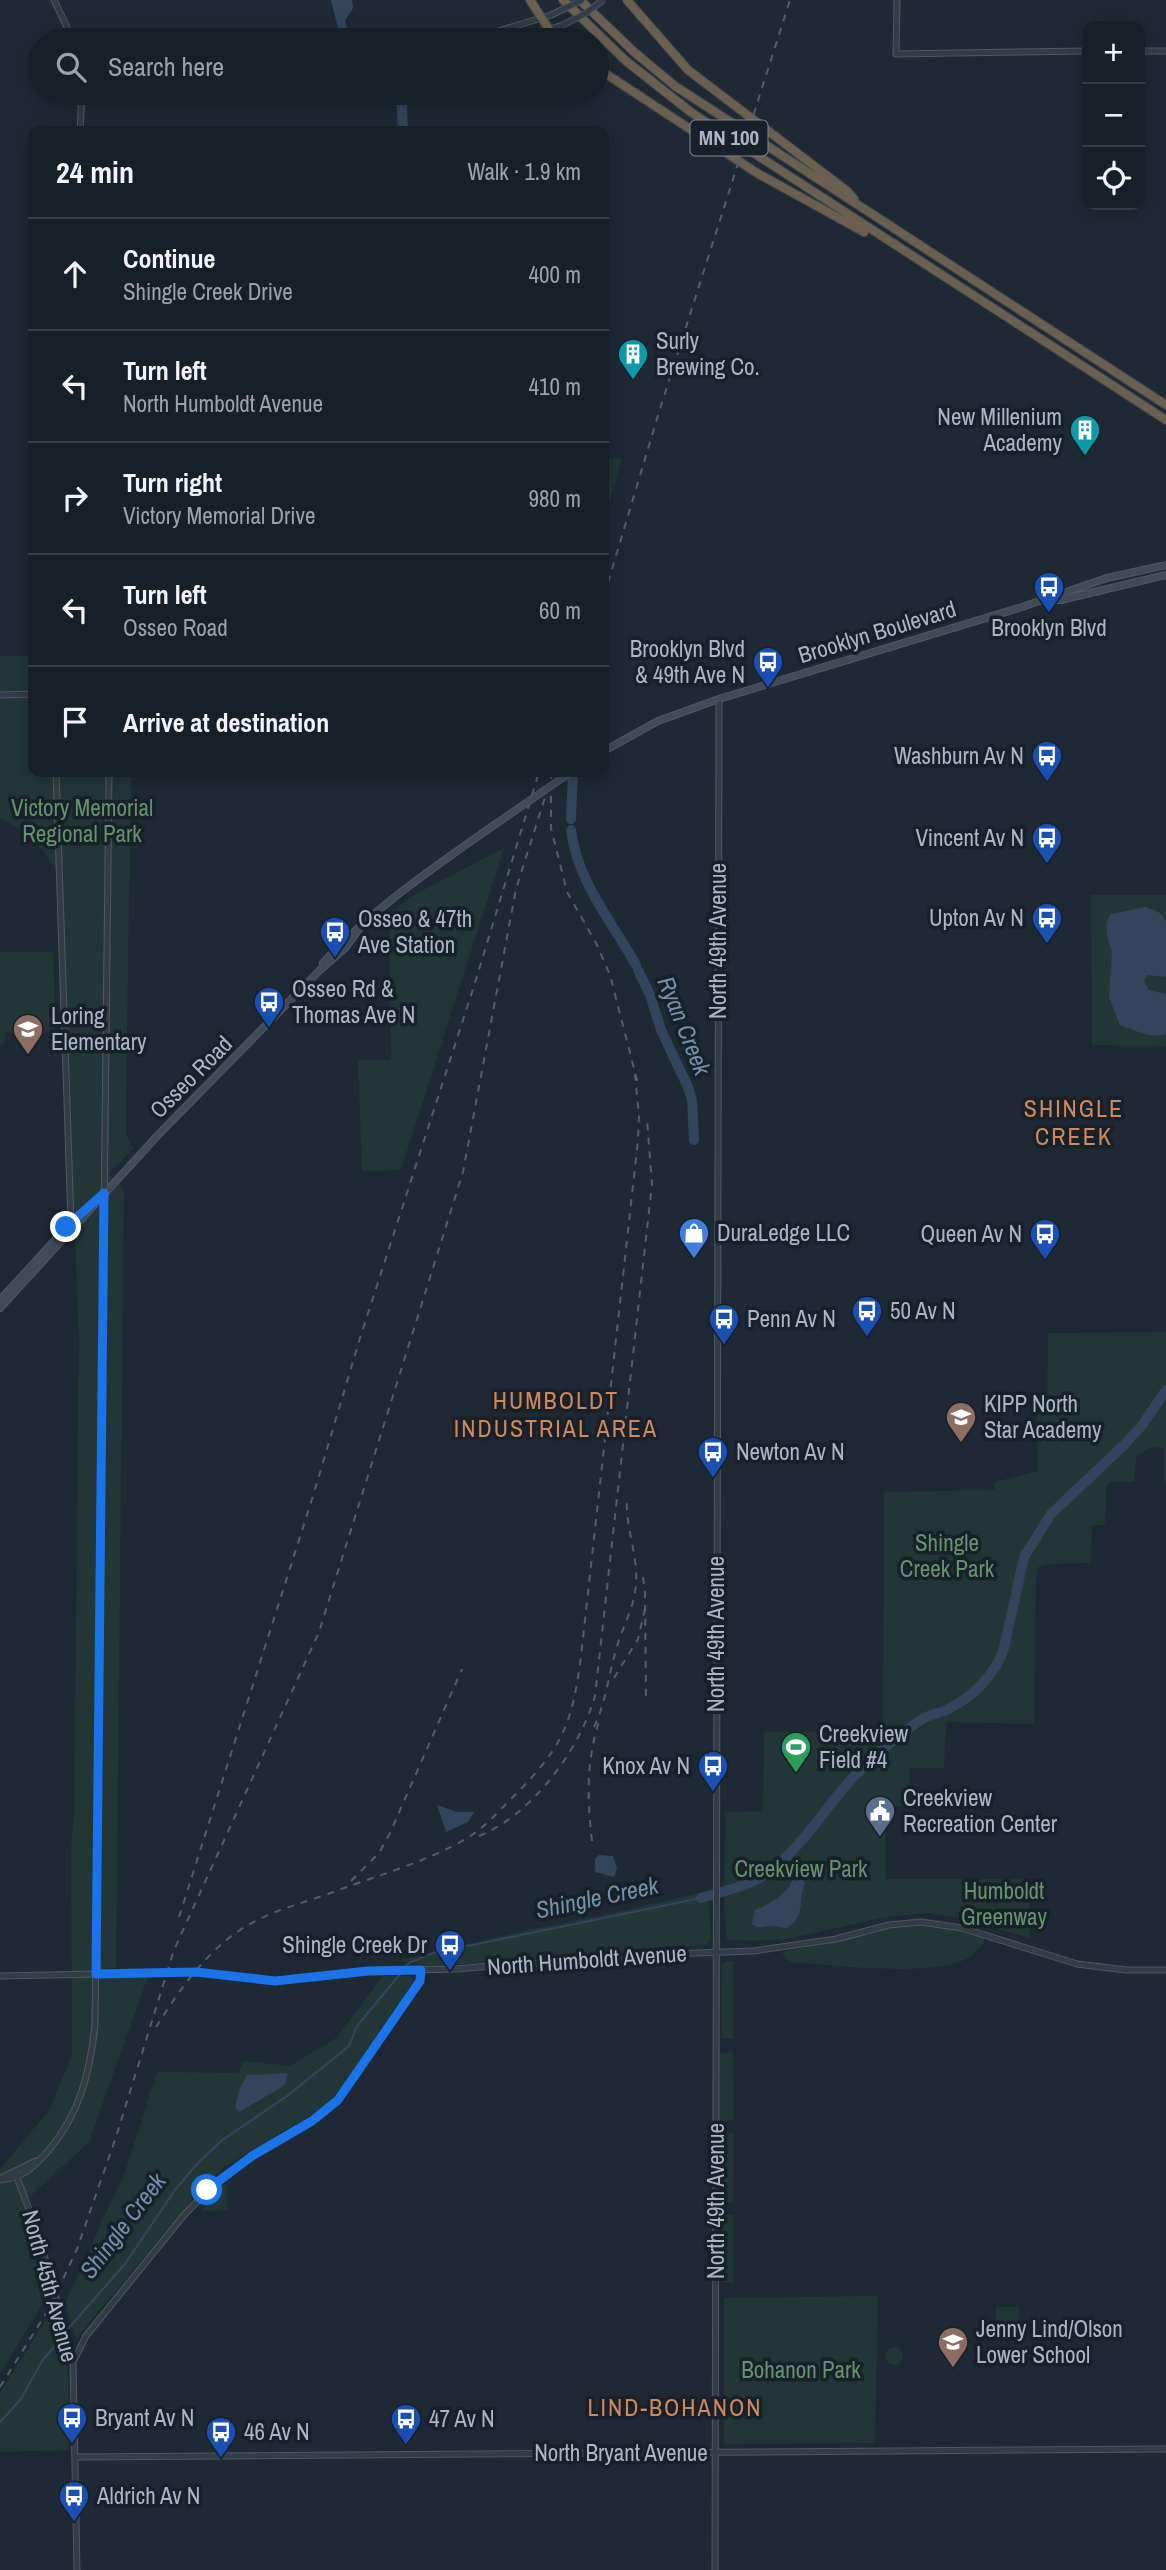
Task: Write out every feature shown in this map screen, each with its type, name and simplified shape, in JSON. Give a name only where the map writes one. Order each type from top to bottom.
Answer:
[{"type":"highway","points":[[530,0],[548,28]]},
{"type":"highway","name":"MN 100","points":[[563,0],[591,28]]},
{"type":"highway","name":"MN 100","points":[[581,0],[633,51],[675,86],[1164,404]]},
{"type":"highway","points":[[627,0],[688,71],[846,191],[860,206]]},
{"type":"highway","name":"MN 100","points":[[609,45],[692,113],[1166,420]]},
{"type":"highway","points":[[609,76],[782,188],[910,256]]},
{"type":"main road","name":"Brooklyn Boulevard","points":[[719,699],[1045,600],[1107,578],[1166,565]]},
{"type":"main road","name":"Brooklyn Boulevard","points":[[1045,600],[1061,600],[1166,575]]},
{"type":"main road","points":[[609,748],[658,721],[719,699]]},
{"type":"main road","name":"Osseo Road","points":[[0,1308],[78,1215],[89,1209],[319,971],[343,942],[416,881],[564,777]]},
{"type":"main road","name":"Osseo Road","points":[[0,1300],[71,1226]]},
{"type":"street","points":[[54,0],[67,28]]},
{"type":"street","points":[[508,28],[551,15],[581,0]]},
{"type":"street","points":[[555,28],[581,16],[603,0]]},
{"type":"street","points":[[897,0],[896,54],[1082,51]]},
{"type":"street","points":[[1145,51],[1166,51]]},
{"type":"street","points":[[80,126],[81,105]]},
{"type":"street","points":[[0,695],[28,694]]},
{"type":"street","name":"North 49th Avenue","points":[[715,2570],[719,699]]},
{"type":"street","points":[[56,777],[71,1226]]},
{"type":"street","points":[[0,2179],[32,2169],[64,2130],[85,2086],[92,2050],[96,1974],[109,777]]},
{"type":"street","name":"North Humboldt Avenue","points":[[0,1976],[196,1972],[275,1981],[396,1969],[476,1968],[526,1963],[590,1965],[670,1954],[754,1951],[803,1945],[888,1926],[921,1922],[961,1928],[1077,1964],[1126,1970],[1166,1970]]},
{"type":"street","points":[[74,2362],[86,2336],[207,2190],[252,2156],[312,2121],[338,2100],[420,1981],[421,1970]]},
{"type":"street","name":"North 45th Avenue","points":[[16,2175],[39,2236],[74,2362],[77,2570]]},
{"type":"street","name":"North Bryant Avenue","points":[[75,2457],[1166,2449]]},
{"type":"green space","points":[[609,459],[622,459],[609,502]]},
{"type":"green space","name":"Victory Memorial Regional Park","points":[[0,656],[28,656],[28,777],[131,777],[126,1135],[133,1149],[109,1174],[124,1189],[116,1970],[150,1971],[89,2142],[23,2203],[48,2288],[38,2312],[0,2374],[0,2169],[48,2112],[72,2056],[71,1847],[74,1816],[79,1341],[62,886],[58,874],[38,845],[21,830],[0,818]]},
{"type":"green space","points":[[504,848],[401,1170],[362,1171],[358,1060],[391,1060],[389,915],[410,897]]},
{"type":"green space","points":[[1091,895],[1166,895],[1166,1046],[1092,1045]]},
{"type":"green space","points":[[0,952],[53,952],[56,1031],[5,1033],[5,1043],[0,1044]]},
{"type":"green space","points":[[1166,1332],[1166,1484],[1164,1448],[1150,1447],[1136,1458],[1134,1482],[1112,1482],[1106,1486],[1105,1525],[1092,1525],[1091,1563],[1048,1564],[1038,1567],[1034,1724],[946,1722],[944,1768],[910,1768],[909,1806],[885,1806],[886,1879],[1030,1879],[1029,1938],[968,1920],[928,1913],[886,1917],[788,1939],[727,1940],[724,1907],[725,1812],[763,1811],[764,1732],[871,1732],[883,1726],[884,1492],[994,1490],[995,1482],[1038,1471],[1037,1413],[1047,1405],[1048,1333]]},
{"type":"green space","points":[[708,1891],[711,1939],[706,1945],[655,1950],[595,1961],[521,1959],[427,1967],[398,1961],[475,1942]]},
{"type":"green space","name":"Humboldt Greenway","points":[[918,1925],[960,1929],[984,1937],[984,1943],[964,1960],[927,1968],[791,1962],[782,1952],[884,1930]]},
{"type":"green space","points":[[733,1961],[733,2039],[722,2038],[721,1965]]},
{"type":"green space","points":[[383,1976],[410,1976],[414,1981],[338,2092],[321,2109],[224,2167],[195,2196],[76,2341],[65,2303],[126,2169],[157,2072],[238,2073],[244,2061],[290,2066],[336,2038]]},
{"type":"green space","points":[[733,2052],[734,2120],[720,2121],[720,2055]]},
{"type":"green space","points":[[734,2133],[733,2202],[720,2204],[719,2136]]},
{"type":"green space","points":[[224,2183],[227,2185],[227,2210],[201,2211],[222,2187],[199,2208],[200,2206]]},
{"type":"green space","points":[[721,2215],[733,2215],[733,2283],[719,2281]]},
{"type":"green space","name":"Bohanon Park","points":[[878,2296],[875,2443],[724,2444],[724,2298]]},
{"type":"green space","points":[[996,2307],[1019,2307],[1019,2339],[996,2340]]},
{"type":"green space","points":[[49,2315],[56,2318],[68,2374],[69,2450],[0,2452],[0,2393]]},
{"type":"green space","points":[[890,2347],[898,2347],[903,2356],[901,2363],[890,2365],[885,2360],[885,2352]]},
{"type":"water","points":[[331,0],[352,0],[353,8],[345,21],[347,28],[338,28]]},
{"type":"water","points":[[1146,907],[1160,913],[1166,921],[1166,977],[1147,975],[1144,981],[1149,990],[1166,994],[1166,1034],[1161,1035],[1143,1033],[1120,1025],[1109,997],[1112,952],[1106,923],[1111,914]]},
{"type":"water","points":[[437,1805],[457,1812],[474,1812],[468,1822],[446,1832]]},
{"type":"water","points":[[599,1855],[613,1856],[617,1868],[614,1877],[595,1872],[595,1859]]},
{"type":"water","points":[[796,1876],[805,1882],[799,1913],[793,1924],[787,1928],[754,1926],[752,1924],[755,1910],[783,1893]]},
{"type":"water","points":[[288,2073],[286,2083],[282,2087],[239,2112],[235,2107],[247,2075]]},
{"type":"waterway","name":"Ryan Creek","points":[[402,105],[403,126]]},
{"type":"waterway","name":"Ryan Creek","points":[[571,819],[573,777]]},
{"type":"waterway","name":"Ryan Creek","points":[[571,830],[580,867],[588,884],[636,965]]},
{"type":"waterway","name":"Ryan Creek","points":[[638,970],[650,995],[661,1030],[688,1087],[692,1100],[694,1140]]},
{"type":"waterway","name":"Shingle Creek","points":[[701,1898],[749,1883],[774,1868],[794,1849],[872,1758],[919,1721],[957,1704],[982,1684],[995,1667],[1004,1648],[1024,1557],[1051,1514],[1124,1445],[1143,1424],[1166,1390]]},
{"type":"waterway","name":"Shingle Creek","points":[[404,1968],[409,1963],[433,1953],[701,1898]]},
{"type":"waterway","name":"Shingle Creek","points":[[67,2330],[125,2264],[175,2190],[198,2163],[221,2141],[287,2096],[349,2046],[357,2026],[401,1973]]},
{"type":"waterway","name":"Shingle Creek","points":[[0,2422],[21,2399],[42,2361],[64,2335]]},
{"type":"railway","points":[[609,579],[659,412],[790,0]]},
{"type":"railway","points":[[179,1917],[313,1496],[360,1338],[474,986],[537,777]]},
{"type":"railway","points":[[0,2387],[50,2307],[77,2249],[116,2137],[174,1950],[319,1632],[463,1172],[516,889],[551,777]]},
{"type":"railway","points":[[551,796],[551,828],[567,892],[596,943],[610,975],[638,1084]]},
{"type":"railway","points":[[156,2027],[183,1987],[227,1939],[272,1914],[430,1857],[469,1837],[488,1822],[527,1782],[553,1751],[561,1736],[573,1702],[581,1656],[638,1140],[635,1074]]},
{"type":"railway","points":[[479,1836],[517,1813],[551,1778],[578,1737],[595,1696],[652,1184],[647,1120]]},
{"type":"railway","points":[[594,1727],[635,1592],[636,1572],[627,1497]]},
{"type":"railway","points":[[643,1577],[646,1701]]},
{"type":"railway","points":[[614,1678],[638,1639],[645,1609]]},
{"type":"railway","points":[[351,1881],[379,1853],[390,1833],[462,1669]]},
{"type":"railway","points":[[592,1841],[589,1779],[592,1749],[600,1718]]},
{"type":"place","name":"Surly Brewing Co.","points":[[633,381]]},
{"type":"place","name":"New Millenium Academy","points":[[1085,457]]},
{"type":"place","name":"Brooklyn Blvd","points":[[1049,614]]},
{"type":"place","name":"Brooklyn Blvd & 49th Ave N","points":[[768,689]]},
{"type":"place","name":"Washburn Av N","points":[[1047,783]]},
{"type":"place","name":"Vincent Av N","points":[[1047,865]]},
{"type":"place","name":"Upton Av N","points":[[1047,945]]},
{"type":"place","name":"Osseo & 47th Ave Station","points":[[335,959]]},
{"type":"place","name":"Osseo Rd & Thomas Ave N","points":[[269,1029]]},
{"type":"place","name":"Loring Elementary","points":[[28,1056]]},
{"type":"place","name":"DuraLedge LLC","points":[[694,1260]]},
{"type":"place","name":"Queen Av N","points":[[1045,1261]]},
{"type":"place","name":"50 Av N","points":[[867,1338]]},
{"type":"place","name":"Penn Av N","points":[[724,1346]]},
{"type":"place","name":"KIPP North Star Academy","points":[[961,1444]]},
{"type":"place","name":"Newton Av N","points":[[713,1479]]},
{"type":"place","name":"Creekview Field #4","points":[[796,1774]]},
{"type":"place","name":"Knox Av N","points":[[713,1793]]},
{"type":"place","name":"Creekview Recreation Center","points":[[880,1838]]},
{"type":"place","name":"Shingle Creek Dr","points":[[450,1972]]},
{"type":"place","name":"Jenny Lind/Olson Lower School","points":[[953,2369]]},
{"type":"place","name":"Bryant Av N","points":[[72,2445]]},
{"type":"place","name":"47 Av N","points":[[406,2446]]},
{"type":"place","name":"46 Av N","points":[[221,2459]]},
{"type":"place","name":"Aldrich Av N","points":[[74,2523]]},
{"type":"district","name":"SHINGLE CREEK","points":[[1074,1123]]},
{"type":"district","name":"HUMBOLDT INDUSTRIAL AREA","points":[[556,1415]]},
{"type":"district","name":"LIND-BOHANON","points":[[675,2408]]},
{"type":"route","points":[[66,1227],[104,1193],[96,1974],[196,1972],[275,1981],[353,1972],[421,1970],[420,1981],[338,2100],[312,2121],[252,2156],[207,2190]]},
{"type":"park label","name":"Shingle Creek Park","points":[[947,1556]]},
{"type":"park label","name":"Creekview Park","points":[[801,1869]]}]
